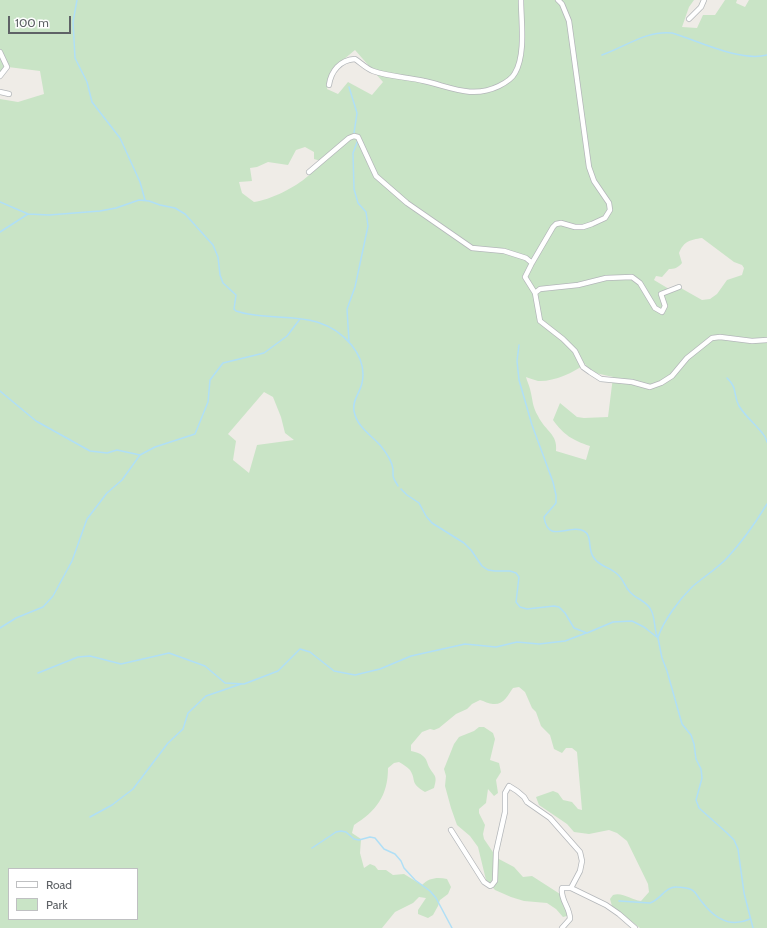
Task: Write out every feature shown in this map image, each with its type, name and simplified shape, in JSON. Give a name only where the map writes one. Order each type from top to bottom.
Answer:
[{"type":"street","points":[[329,85],[331,76],[340,65],[346,61],[355,59],[372,71],[384,74],[424,81],[455,90],[475,92],[489,90],[508,81],[515,73],[522,53],[521,0]]},
{"type":"street","points":[[558,0],[562,4],[569,21],[589,167],[594,181],[609,203],[610,210],[605,218],[583,227],[561,223],[556,224],[552,228],[525,277],[535,292],[540,321],[575,351],[583,367],[601,379],[632,382],[650,387],[661,383],[672,376],[687,358],[712,338],[720,337],[752,341],[767,340]]},
{"type":"street","points":[[689,18],[701,7],[704,0]]},
{"type":"street","points":[[0,52],[6,67],[0,76]]},
{"type":"street","points":[[0,92],[9,94]]},
{"type":"street","points":[[309,172],[349,138],[354,136],[358,137],[376,176],[407,203],[472,248],[504,251],[526,258],[532,263]]},
{"type":"street","points":[[535,292],[540,289],[578,285],[606,278],[632,277],[640,283],[655,308],[662,312],[665,306],[661,294],[679,286]]},
{"type":"street","points":[[451,830],[484,882],[490,886],[492,885],[495,881],[496,852],[505,812],[505,793],[509,786],[517,790],[527,802],[550,818],[580,852],[582,861],[580,871],[571,888]]},
{"type":"street","points":[[562,928],[570,919],[570,912],[563,898],[562,888],[571,888],[606,906],[619,914],[635,928]]},
{"type":"green space","points":[[0,0],[694,0],[689,7],[682,27],[697,28],[703,15],[715,15],[725,0],[737,0],[736,3],[745,7],[749,0],[767,0],[767,928],[640,928],[612,906],[610,899],[613,895],[617,894],[641,901],[649,892],[648,884],[627,841],[617,833],[609,830],[589,834],[574,832],[567,824],[539,805],[536,797],[553,791],[558,793],[563,800],[572,802],[578,809],[582,810],[577,752],[572,748],[566,748],[562,753],[554,749],[550,735],[541,726],[536,712],[532,708],[525,692],[519,687],[513,688],[500,703],[491,704],[480,700],[472,704],[467,709],[456,714],[439,728],[422,732],[411,745],[411,751],[420,754],[425,758],[434,774],[434,788],[425,792],[420,789],[415,784],[409,769],[399,762],[394,763],[388,768],[386,787],[379,802],[369,814],[354,825],[352,833],[361,839],[360,853],[364,868],[370,864],[375,866],[378,870],[386,870],[393,875],[404,874],[422,885],[433,879],[447,879],[451,887],[448,894],[440,900],[433,915],[428,918],[418,914],[418,910],[426,898],[419,897],[413,903],[395,912],[382,928],[0,928],[0,99],[18,102],[44,94],[40,71],[8,67],[0,79]],"holes":[[[355,50],[383,82],[372,95],[348,82],[338,94],[327,89],[331,70]],[[305,147],[314,152],[314,159],[321,161],[312,173],[290,189],[260,201],[254,202],[242,193],[239,182],[252,181],[250,168],[257,167],[268,162],[288,165],[296,150]],[[702,238],[734,262],[742,265],[744,268],[742,275],[727,280],[717,294],[710,299],[702,300],[679,287],[669,289],[654,280],[656,276],[662,277],[669,269],[676,268],[682,263],[679,253],[685,244]],[[585,364],[591,372],[613,377],[608,417],[577,417],[560,403],[553,420],[561,430],[569,436],[578,442],[590,446],[586,460],[556,451],[555,440],[541,421],[535,409],[526,377],[538,381],[550,380],[569,374]],[[264,392],[273,397],[281,417],[285,433],[294,440],[257,445],[249,473],[233,460],[236,441],[228,434]]]},
{"type":"green space","points":[[479,727],[484,727],[493,733],[495,739],[490,760],[499,763],[501,772],[496,780],[498,793],[494,796],[488,789],[486,803],[479,809],[479,813],[485,825],[483,834],[484,839],[497,858],[514,867],[523,877],[532,876],[560,894],[571,915],[563,917],[556,909],[547,903],[524,901],[495,890],[486,880],[478,847],[470,836],[457,825],[445,786],[446,776],[444,769],[454,744],[459,737],[474,731]]},
{"type":"waterway","points":[[77,0],[73,22],[75,58],[87,82],[92,102],[120,138],[140,182],[145,200]]},
{"type":"waterway","points":[[602,55],[636,40],[654,34],[663,33],[672,33],[719,50],[744,56],[767,55]]},
{"type":"waterway","points":[[349,87],[357,113],[354,133]]},
{"type":"waterway","points":[[349,342],[347,309],[355,287],[368,226],[366,212],[358,203],[354,189],[353,153],[358,140]]},
{"type":"waterway","points":[[0,232],[28,214],[49,215],[100,211],[116,208],[139,200],[175,208],[185,214],[213,245],[218,257],[220,275],[223,283],[236,295],[234,309],[236,311],[246,314],[297,318],[317,322],[336,331],[352,345],[361,363],[363,373],[361,387],[354,403],[354,411],[358,422],[364,430],[380,445],[388,456],[393,469],[393,475],[398,486]]},
{"type":"waterway","points":[[0,202],[28,214]]},
{"type":"waterway","points":[[0,628],[16,618],[43,607],[53,596],[72,561],[87,519],[107,493],[122,480],[140,455],[155,447],[195,434],[208,402],[210,380],[223,363],[264,353],[287,336],[300,319]]},
{"type":"waterway","points":[[519,345],[517,361],[519,380],[532,425],[553,482],[556,495],[556,503],[544,517],[546,525],[550,530],[555,532],[578,529],[587,533],[592,555],[596,561],[619,575],[630,592],[649,607],[653,616],[657,636]]},
{"type":"waterway","points":[[727,378],[733,385],[739,406],[764,435],[767,442]]},
{"type":"waterway","points":[[0,391],[36,421],[90,451],[107,453],[117,450],[140,455]]},
{"type":"waterway","points":[[401,489],[419,503],[426,516],[432,523],[464,543],[482,566],[488,570],[510,571],[516,573],[519,577],[516,602],[520,607],[527,609],[554,606],[559,607],[565,613],[574,628],[587,633],[613,622],[632,621],[644,627],[658,638],[662,658],[682,724],[691,735],[696,759],[701,769],[702,778],[696,800],[699,808],[734,840],[738,849],[744,893],[753,928]]},
{"type":"waterway","points":[[658,637],[672,610],[692,587],[727,558],[748,532],[767,504]]},
{"type":"waterway","points":[[38,673],[78,657],[90,656],[121,664],[169,653],[205,666],[225,683],[244,684],[278,671],[300,649],[310,652],[334,671],[355,675],[380,669],[411,656],[465,644],[496,647],[517,642],[539,644],[565,641],[586,633]]},
{"type":"waterway","points":[[90,817],[112,805],[133,789],[168,743],[183,729],[188,713],[206,696],[241,684]]},
{"type":"waterway","points":[[312,848],[336,832],[341,831],[346,832],[354,839],[359,840],[370,837],[375,838],[384,849],[395,854],[401,861],[404,868],[415,880],[430,891],[436,898],[452,928]]},
{"type":"waterway","points":[[619,901],[650,903],[673,887],[682,887],[693,891],[712,913],[723,920],[736,923],[750,919]]}]
